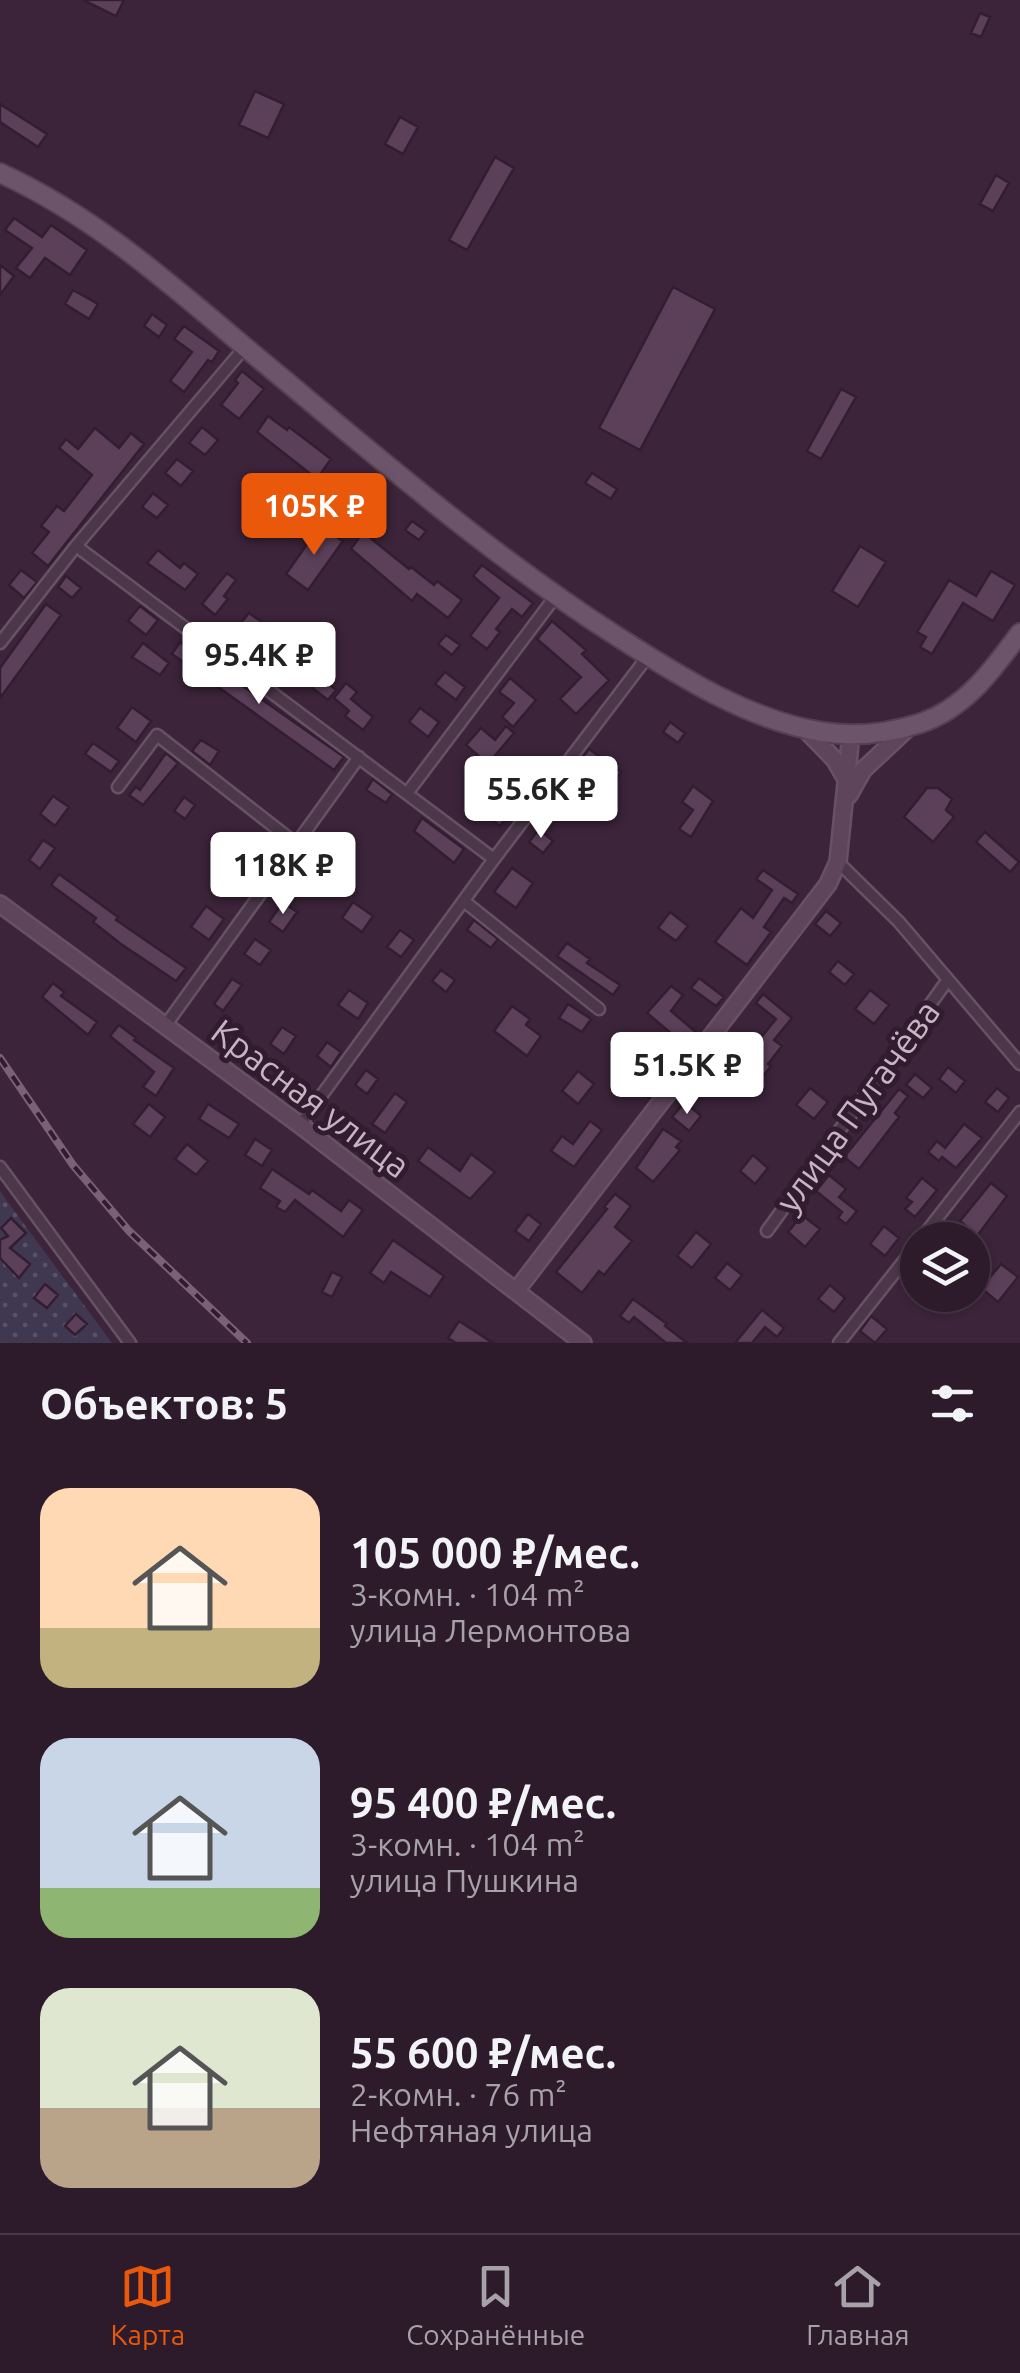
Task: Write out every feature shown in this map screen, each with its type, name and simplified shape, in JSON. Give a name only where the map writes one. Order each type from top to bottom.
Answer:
[{"type":"main road","points":[[0,173],[43,194],[122,247],[556,597],[648,656],[756,712],[804,728],[851,734],[911,726],[960,702],[988,675],[1020,633]]},
{"type":"street","points":[[0,643],[76,546],[246,347]]},
{"type":"street","points":[[76,546],[494,859]]},
{"type":"street","points":[[408,792],[556,597]]},
{"type":"street","points":[[300,1125],[648,656]]},
{"type":"street","points":[[845,803],[863,770],[911,726]]},
{"type":"street","points":[[804,728],[835,760],[847,781]]},
{"type":"street","points":[[516,1291],[806,915],[838,862],[851,734]]},
{"type":"street","points":[[118,787],[157,736],[295,843]]},
{"type":"street","points":[[165,1026],[359,757]]},
{"type":"street","points":[[838,862],[899,922],[1020,1064]]},
{"type":"street","points":[[466,902],[599,1009]]},
{"type":"street","name":"Красная улица","points":[[0,904],[300,1125],[583,1343]]},
{"type":"street","name":"улица Пугачёва","points":[[767,1231],[947,982]]},
{"type":"street","points":[[934,1222],[1020,1112]]},
{"type":"street","points":[[0,1167],[130,1343]]},
{"type":"street","points":[[839,1343],[900,1265]]},
{"type":"shaded area","points":[[0,1191],[7,1201],[112,1343],[0,1343]]},
{"type":"building","points":[[83,0],[124,0],[116,16]]},
{"type":"building","points":[[980,13],[990,17],[981,37],[971,33]]},
{"type":"building","points":[[255,91],[284,104],[268,138],[239,125]]},
{"type":"building","points":[[0,104],[47,134],[38,147],[0,122]]},
{"type":"building","points":[[400,117],[418,127],[403,154],[385,144]]},
{"type":"building","points":[[495,157],[514,168],[467,250],[449,240]]},
{"type":"building","points":[[996,175],[1009,183],[993,211],[980,204]]},
{"type":"building","points":[[14,218],[42,237],[51,225],[87,250],[70,275],[45,258],[30,278],[16,268],[32,248],[5,230]]},
{"type":"building","points":[[0,265],[14,276],[0,295]]},
{"type":"building","points":[[673,287],[715,309],[640,450],[599,428]]},
{"type":"building","points":[[73,290],[98,304],[89,319],[65,304]]},
{"type":"building","points":[[152,314],[167,325],[159,337],[144,326]]},
{"type":"building","points":[[184,326],[219,351],[184,392],[170,381],[192,352],[174,339]]},
{"type":"building","points":[[242,371],[264,389],[239,419],[221,405]]},
{"type":"building","points":[[841,389],[856,397],[821,459],[807,451]]},
{"type":"building","points":[[268,416],[331,459],[317,479],[257,432]]},
{"type":"building","points":[[202,427],[218,440],[205,455],[189,443]]},
{"type":"building","points":[[95,428],[119,448],[131,433],[144,444],[48,566],[32,553],[49,532],[41,526],[57,506],[64,511],[92,475],[59,448],[66,439],[78,449]]},
{"type":"building","points":[[177,459],[193,471],[181,486],[165,473]]},
{"type":"building","points":[[592,473],[617,489],[611,499],[585,483]]},
{"type":"building","points":[[359,476],[383,493],[366,518],[342,500]]},
{"type":"building","points":[[283,488],[296,498],[286,512],[272,502]]},
{"type":"building","points":[[314,489],[333,502],[318,522],[300,509]]},
{"type":"building","points":[[153,493],[168,505],[157,518],[142,507]]},
{"type":"building","points":[[412,521],[426,531],[419,540],[405,530]]},
{"type":"building","points":[[320,526],[343,541],[308,590],[286,574]]},
{"type":"building","points":[[363,532],[409,569],[434,585],[437,581],[462,600],[448,618],[417,594],[412,601],[351,549]]},
{"type":"building","points":[[860,546],[886,562],[858,607],[832,591]]},
{"type":"building","points":[[158,550],[180,568],[184,563],[198,574],[185,590],[147,563]]},
{"type":"building","points":[[482,565],[533,603],[522,617],[512,609],[487,649],[470,636],[499,598],[473,576]]},
{"type":"building","points":[[21,570],[37,582],[24,598],[9,585]]},
{"type":"building","points":[[991,571],[1015,585],[993,621],[963,603],[932,654],[920,647],[926,637],[917,632],[949,580],[976,596]]},
{"type":"building","points":[[227,573],[236,580],[215,615],[202,604]]},
{"type":"building","points":[[66,576],[81,588],[72,598],[58,587]]},
{"type":"building","points":[[46,604],[61,615],[0,698],[0,668]]},
{"type":"building","points":[[140,606],[158,620],[146,635],[128,621]]},
{"type":"building","points":[[249,613],[330,671],[323,679],[336,690],[328,700],[236,629]]},
{"type":"building","points":[[552,621],[586,650],[582,654],[609,680],[576,714],[560,699],[581,677],[537,639]]},
{"type":"building","points":[[446,635],[460,645],[452,655],[438,644]]},
{"type":"building","points":[[180,642],[344,757],[334,770],[172,654]]},
{"type":"building","points":[[143,643],[169,663],[160,675],[132,657]]},
{"type":"building","points":[[445,672],[465,687],[456,700],[435,684]]},
{"type":"building","points":[[510,678],[536,700],[513,727],[502,717],[514,703],[499,692]]},
{"type":"building","points":[[346,683],[357,692],[351,699],[373,717],[363,730],[345,716],[349,711],[334,698]]},
{"type":"building","points":[[132,707],[151,721],[136,742],[117,728]]},
{"type":"building","points":[[420,708],[439,722],[428,737],[409,722]]},
{"type":"building","points":[[670,722],[685,733],[678,743],[663,732]]},
{"type":"building","points":[[506,726],[514,733],[488,764],[466,745],[481,728],[495,740]]},
{"type":"building","points":[[201,740],[219,751],[210,765],[192,751]]},
{"type":"building","points":[[93,743],[119,761],[111,772],[85,754]]},
{"type":"building","points":[[589,749],[621,772],[614,782],[604,775],[587,797],[582,794],[567,816],[553,807],[589,764],[582,758]]},
{"type":"building","points":[[166,753],[178,763],[143,805],[129,795],[136,787],[140,790]]},
{"type":"building","points":[[373,779],[392,794],[386,803],[366,790]]},
{"type":"building","points":[[693,786],[713,801],[691,837],[679,829],[693,810],[682,802]]},
{"type":"building","points":[[927,788],[938,788],[952,799],[946,810],[954,817],[933,842],[904,817]]},
{"type":"building","points":[[53,796],[69,807],[55,826],[40,814]]},
{"type":"building","points":[[184,797],[195,805],[185,819],[174,811]]},
{"type":"building","points":[[502,801],[513,809],[500,826],[489,818]]},
{"type":"building","points":[[422,818],[464,849],[454,863],[414,831]]},
{"type":"building","points":[[539,829],[553,841],[543,853],[529,842]]},
{"type":"building","points":[[985,832],[1019,862],[1010,872],[976,842]]},
{"type":"building","points":[[261,838],[274,847],[264,860],[252,851]]},
{"type":"building","points":[[43,840],[55,848],[40,869],[29,860]]},
{"type":"building","points":[[308,851],[325,863],[311,885],[293,873]]},
{"type":"building","points":[[229,863],[251,879],[240,895],[218,879]]},
{"type":"building","points":[[512,868],[533,883],[516,908],[494,892]]},
{"type":"building","points":[[763,870],[798,894],[792,903],[784,898],[764,927],[771,932],[747,965],[715,942],[741,908],[753,918],[772,890],[756,879]]},
{"type":"building","points":[[59,874],[118,917],[116,920],[186,968],[176,981],[121,944],[93,922],[96,918],[51,885]]},
{"type":"building","points":[[283,902],[297,912],[283,932],[269,922]]},
{"type":"building","points":[[353,902],[373,916],[362,932],[342,918]]},
{"type":"building","points":[[206,906],[224,919],[209,940],[191,927]]},
{"type":"building","points":[[826,911],[841,923],[830,936],[815,924]]},
{"type":"building","points":[[670,912],[688,926],[676,941],[658,928]]},
{"type":"building","points":[[474,920],[498,939],[491,948],[467,930]]},
{"type":"building","points":[[400,930],[414,940],[401,957],[387,947]]},
{"type":"building","points":[[255,939],[271,950],[260,965],[244,954]]},
{"type":"building","points":[[567,943],[590,959],[587,963],[620,985],[613,995],[557,956]]},
{"type":"building","points":[[838,961],[854,974],[845,985],[829,972]]},
{"type":"building","points":[[441,970],[455,980],[446,992],[432,981]]},
{"type":"building","points":[[699,978],[724,997],[716,1006],[691,988]]},
{"type":"building","points":[[232,979],[242,985],[223,1011],[214,1004]]},
{"type":"building","points":[[53,983],[64,992],[61,996],[97,1022],[88,1035],[42,997]]},
{"type":"building","points":[[671,986],[683,995],[671,1011],[697,1033],[686,1046],[647,1013]]},
{"type":"building","points":[[349,990],[368,1003],[358,1019],[338,1005]]},
{"type":"building","points":[[870,990],[889,1005],[874,1024],[855,1009]]},
{"type":"building","points":[[763,994],[792,1018],[774,1040],[782,1046],[764,1075],[726,1045],[734,1036],[751,1050],[776,1019],[756,1003]]},
{"type":"building","points":[[568,1004],[591,1019],[582,1032],[559,1018]]},
{"type":"building","points":[[512,1006],[530,1019],[526,1025],[541,1036],[527,1056],[494,1031]]},
{"type":"building","points":[[119,1025],[174,1068],[156,1096],[143,1087],[154,1072],[110,1036]]},
{"type":"building","points":[[282,1027],[296,1036],[284,1054],[270,1044]]},
{"type":"building","points":[[327,1042],[341,1052],[331,1067],[317,1056]]},
{"type":"building","points":[[714,1062],[732,1077],[720,1092],[702,1077]]},
{"type":"building","points":[[948,1067],[965,1081],[956,1093],[939,1079]]},
{"type":"building","points":[[366,1070],[378,1079],[367,1094],[355,1085]]},
{"type":"building","points":[[632,1070],[655,1091],[650,1098],[625,1078]]},
{"type":"building","points":[[578,1071],[594,1084],[578,1104],[562,1091]]},
{"type":"building","points":[[915,1074],[932,1088],[923,1098],[906,1085]]},
{"type":"building","points":[[810,1088],[828,1102],[814,1119],[796,1105]]},
{"type":"building","points":[[997,1088],[1009,1098],[998,1112],[985,1102]]},
{"type":"building","points":[[899,1089],[908,1096],[895,1113],[899,1117],[859,1169],[844,1157]]},
{"type":"building","points":[[395,1093],[407,1102],[385,1133],[372,1124]]},
{"type":"building","points":[[685,1102],[701,1116],[689,1131],[672,1117]]},
{"type":"building","points":[[149,1104],[165,1117],[150,1137],[133,1124]]},
{"type":"building","points":[[208,1104],[239,1124],[229,1138],[199,1119]]},
{"type":"building","points":[[590,1121],[602,1130],[574,1167],[551,1151],[562,1136],[573,1144]]},
{"type":"building","points":[[964,1124],[982,1138],[956,1168],[928,1152],[937,1141],[945,1148]]},
{"type":"building","points":[[663,1129],[681,1141],[676,1147],[680,1150],[653,1182],[636,1168]]},
{"type":"building","points":[[255,1139],[272,1150],[262,1166],[245,1155]]},
{"type":"building","points":[[187,1144],[208,1161],[196,1175],[175,1159]]},
{"type":"building","points":[[428,1147],[460,1171],[471,1154],[495,1172],[470,1199],[418,1161]]},
{"type":"building","points":[[753,1155],[768,1168],[755,1184],[740,1171]]},
{"type":"building","points":[[272,1169],[341,1211],[349,1200],[363,1210],[343,1237],[295,1200],[285,1212],[276,1207],[280,1201],[260,1188]]},
{"type":"building","points":[[829,1175],[846,1189],[839,1197],[857,1211],[846,1224],[838,1218],[842,1212],[816,1191]]},
{"type":"building","points":[[922,1178],[937,1190],[915,1217],[905,1209],[912,1202],[906,1198]]},
{"type":"building","points":[[991,1183],[1007,1196],[988,1222],[960,1221]]},
{"type":"building","points":[[615,1194],[631,1206],[615,1227],[632,1241],[604,1275],[599,1271],[582,1293],[556,1272]]},
{"type":"building","points":[[528,1214],[541,1224],[529,1241],[515,1231]]},
{"type":"building","points":[[802,1215],[820,1229],[805,1247],[788,1232]]},
{"type":"building","points":[[11,1218],[26,1233],[10,1248],[30,1264],[19,1278],[0,1258],[0,1240],[8,1236],[1,1228]]},
{"type":"building","points":[[884,1226],[899,1238],[885,1256],[870,1244]]},
{"type":"building","points":[[696,1232],[711,1244],[692,1268],[677,1256]]},
{"type":"building","points":[[393,1240],[444,1276],[430,1297],[391,1272],[384,1283],[370,1273]]},
{"type":"building","points":[[727,1263],[742,1275],[730,1290],[715,1278]]},
{"type":"building","points":[[1001,1264],[1018,1277],[998,1302],[990,1295],[990,1277]]},
{"type":"building","points":[[332,1272],[342,1277],[332,1297],[322,1292]]},
{"type":"building","points":[[45,1284],[58,1295],[47,1308],[34,1298]]},
{"type":"building","points":[[830,1285],[845,1298],[834,1312],[818,1299]]},
{"type":"building","points":[[633,1299],[687,1343],[666,1343],[634,1317],[629,1323],[620,1316]]},
{"type":"building","points":[[762,1310],[784,1328],[777,1337],[765,1327],[752,1343],[735,1343]]},
{"type":"building","points":[[76,1314],[87,1324],[75,1335],[65,1326]]},
{"type":"building","points":[[871,1316],[887,1329],[875,1343],[860,1331]]},
{"type":"building","points":[[459,1321],[493,1343],[456,1343],[448,1338]]},
{"type":"railway","points":[[0,1058],[73,1165],[129,1231],[247,1343]]}]
